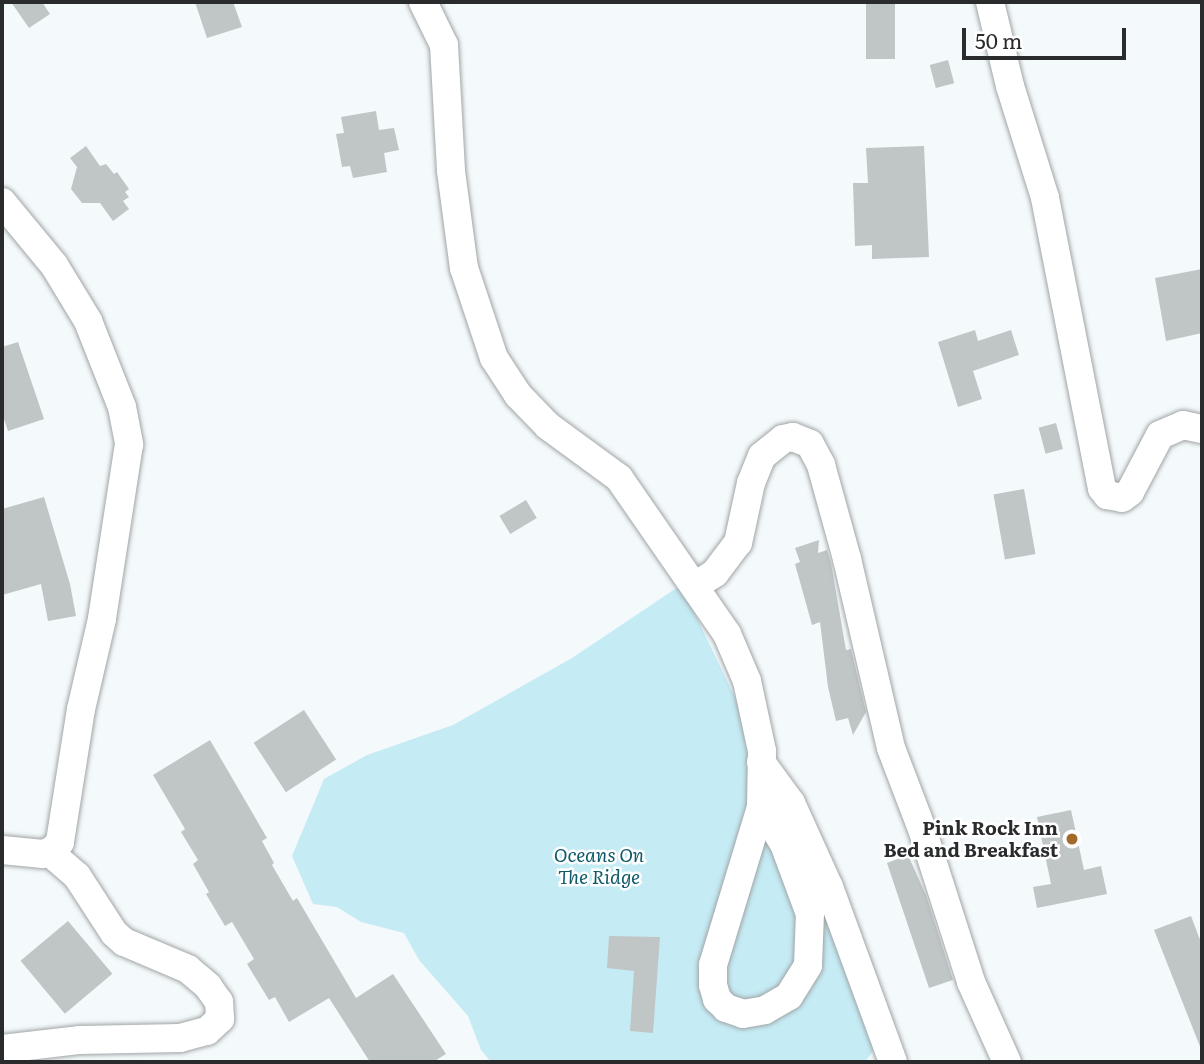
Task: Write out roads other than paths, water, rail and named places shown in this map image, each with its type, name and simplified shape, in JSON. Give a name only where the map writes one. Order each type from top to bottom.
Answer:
[{"type":"street","points":[[423,2],[444,45],[451,171],[464,268],[494,358],[518,395],[548,426],[619,478],[727,634],[747,681],[761,762],[761,807],[713,965],[713,985],[718,999],[726,1008],[743,1014],[765,1010],[789,996],[808,965],[810,914],[784,844],[761,807]]},
{"type":"street","points":[[990,2],[1013,96],[1045,198],[1102,488],[1107,495],[1122,498],[1130,492],[1160,435],[1183,425],[1202,429]]},
{"type":"street","points":[[2,202],[54,265],[88,321],[122,407],[130,443],[102,619],[81,709],[60,842],[53,850],[28,854],[2,850]]},
{"type":"street","points":[[695,586],[715,573],[738,543],[751,483],[762,456],[783,439],[793,437],[810,444],[821,465],[847,559],[891,748],[922,829],[971,982],[1007,1062]]},
{"type":"street","points":[[761,762],[791,803],[829,887],[893,1062]]},
{"type":"street","points":[[2,1048],[80,1040],[180,1038],[207,1031],[220,1019],[219,1002],[208,986],[188,969],[124,942],[114,933],[77,876],[55,858],[53,850]]},
{"type":"place","name":"Pink Rock Inn Bed and Breakfast","points":[[1072,839]]},
{"type":"park label","name":"Oceans On The Ridge","points":[[599,866]]}]
